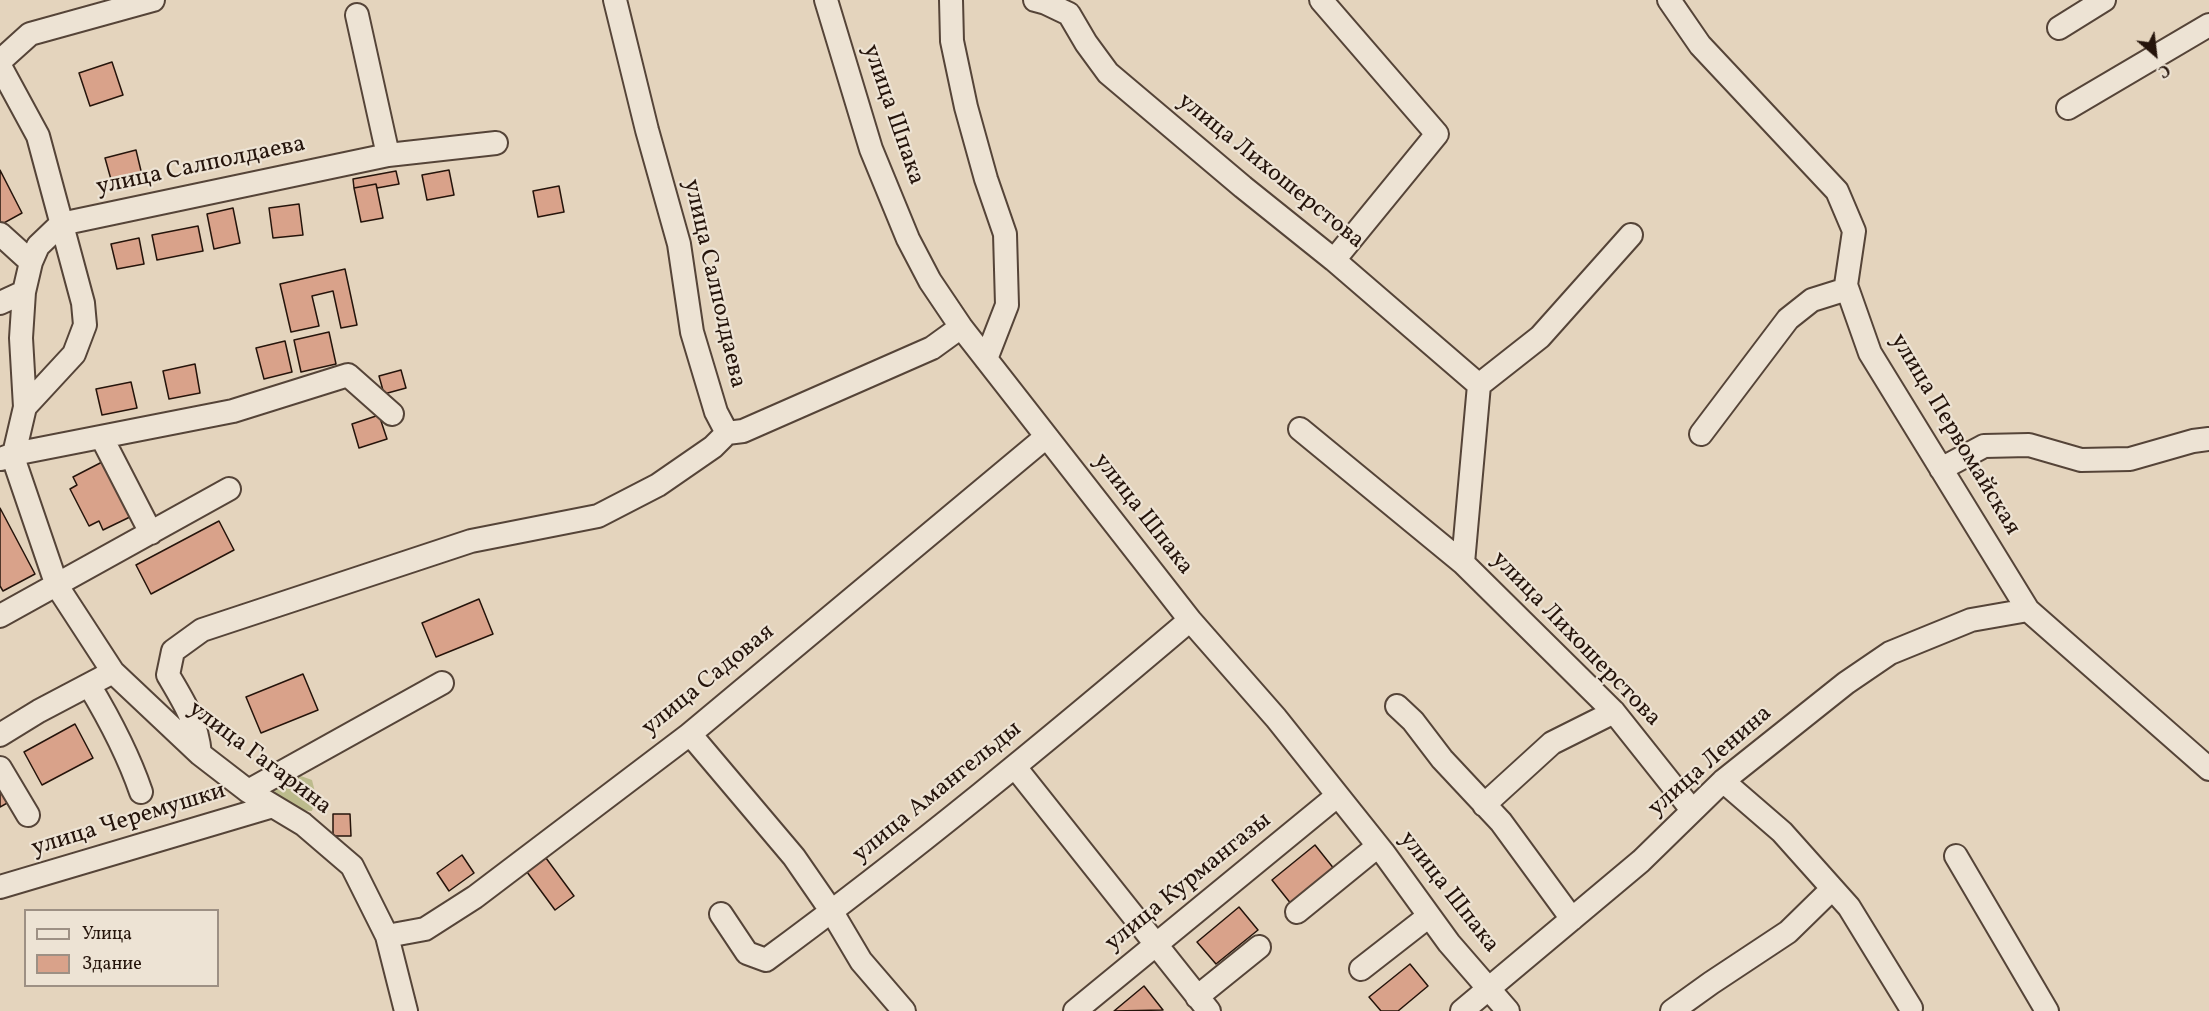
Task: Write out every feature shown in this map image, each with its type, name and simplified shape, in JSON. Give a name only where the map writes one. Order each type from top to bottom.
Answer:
[{"type":"street","points":[[0,61],[30,34],[153,0]]},
{"type":"street","name":"улица Салполдаева","points":[[615,0],[647,130],[679,244],[692,332],[716,412],[727,433]]},
{"type":"street","name":"улица Шпака","points":[[826,0],[871,148],[904,229],[930,281],[961,327],[1190,620],[1276,718],[1378,846],[1449,943],[1508,1011]]},
{"type":"street","points":[[951,0],[952,41],[966,107],[986,179],[1005,234],[1007,305],[986,359]]},
{"type":"street","name":"улица Лихошерстова","points":[[1035,0],[1069,14],[1108,74],[1334,260],[1479,384],[1463,563],[1614,712],[1692,810]]},
{"type":"street","points":[[1321,0],[1437,134],[1334,260]]},
{"type":"street","name":"улица Первомайская","points":[[1669,0],[1700,45],[1837,191],[1854,231],[1846,285],[1870,353],[2028,610],[2209,769]]},
{"type":"street","points":[[2059,28],[2104,0]]},
{"type":"street","points":[[357,15],[388,155]]},
{"type":"street","points":[[2068,108],[2209,25]]},
{"type":"street","points":[[0,66],[39,136],[83,303],[85,325],[74,354],[25,407]]},
{"type":"street","name":"улица Салполдаева","points":[[61,224],[388,155],[496,143]]},
{"type":"street","points":[[61,224],[38,246],[31,262],[24,292],[21,338],[25,407],[10,459],[233,411],[348,375],[392,414]]},
{"type":"street","points":[[0,234],[31,262]]},
{"type":"street","points":[[1479,384],[1540,337],[1631,235]]},
{"type":"street","points":[[1701,434],[1788,319],[1812,300],[1848,289]]},
{"type":"street","points":[[0,303],[24,292]]},
{"type":"street","points":[[200,754],[198,733],[184,702],[168,675],[173,651],[202,630],[471,541],[598,516],[658,485],[713,447],[727,433],[743,431],[932,348],[961,327]]},
{"type":"street","points":[[1300,429],[1463,563]]},
{"type":"street","name":"улица Садовая","points":[[387,936],[425,929],[475,897],[690,734],[1046,437]]},
{"type":"street","points":[[102,438],[151,533]]},
{"type":"street","points":[[1941,469],[1984,446],[2029,445],[2081,460],[2130,459],[2193,441],[2209,440]]},
{"type":"street","name":"улица Гагарина","points":[[10,459],[57,586],[112,672],[200,754],[248,791],[303,824],[352,866],[387,936],[406,1011]]},
{"type":"street","points":[[0,616],[229,489]]},
{"type":"street","name":"улица Ленина","points":[[1462,1011],[1641,861],[1723,781],[1846,683],[1890,653],[1971,620],[2028,610]]},
{"type":"street","name":"улица Амангельды","points":[[721,914],[747,953],[766,960],[832,912],[1015,767],[1190,620]]},
{"type":"street","points":[[0,735],[112,672]]},
{"type":"street","points":[[248,791],[442,683]]},
{"type":"street","points":[[89,685],[112,723],[132,765],[141,792]]},
{"type":"street","points":[[1397,706],[1413,721],[1442,759],[1501,822],[1572,919]]},
{"type":"street","points":[[1484,805],[1552,743],[1614,712]]},
{"type":"street","points":[[690,734],[794,857],[832,912],[861,961],[904,1011]]},
{"type":"street","points":[[1015,767],[1203,1004],[1259,947]]},
{"type":"street","points":[[0,768],[28,815]]},
{"type":"street","points":[[1723,781],[1782,832],[1848,907],[1911,1008]]},
{"type":"street","name":"улица Курмангазы","points":[[1075,1011],[1337,796]]},
{"type":"street","name":"улица Черемушки","points":[[0,887],[273,806]]},
{"type":"street","points":[[1297,912],[1378,846]]},
{"type":"street","points":[[1956,856],[2047,1011]]},
{"type":"street","points":[[1672,1011],[1788,932],[1832,889]]},
{"type":"street","points":[[1361,969],[1429,916]]},
{"type":"shaded area","points":[[298,775],[312,780],[316,796],[312,811],[292,809],[283,804],[272,787]]},
{"type":"building","points":[[112,62],[123,95],[90,106],[79,73]]},
{"type":"building","points":[[136,150],[142,175],[112,183],[105,158]]},
{"type":"building","points":[[0,170],[22,213],[0,225]]},
{"type":"building","points":[[449,170],[454,195],[427,200],[422,175]]},
{"type":"building","points":[[396,171],[399,184],[377,188],[376,184],[354,188],[353,179]]},
{"type":"building","points":[[376,184],[383,218],[361,222],[354,188]]},
{"type":"building","points":[[559,186],[564,212],[538,217],[533,191]]},
{"type":"building","points":[[299,204],[303,235],[273,238],[269,208]]},
{"type":"building","points":[[233,208],[240,243],[214,249],[207,214]]},
{"type":"building","points":[[198,226],[203,251],[157,260],[152,235]]},
{"type":"building","points":[[139,238],[144,264],[117,269],[111,244]]},
{"type":"building","points":[[345,269],[357,325],[341,328],[333,291],[312,296],[319,326],[291,332],[280,284]]},
{"type":"building","points":[[329,332],[336,364],[301,372],[294,340]]},
{"type":"building","points":[[285,341],[292,372],[264,379],[256,348]]},
{"type":"building","points":[[195,364],[200,393],[169,399],[163,371]]},
{"type":"building","points":[[401,370],[406,388],[384,394],[379,376]]},
{"type":"building","points":[[131,382],[137,408],[102,415],[96,389]]},
{"type":"building","points":[[379,415],[387,439],[359,448],[352,424]]},
{"type":"building","points":[[106,460],[134,515],[103,530],[99,521],[89,526],[70,489],[77,485],[73,477]]},
{"type":"building","points":[[0,508],[35,574],[3,591],[0,586]]},
{"type":"building","points":[[219,521],[234,550],[151,594],[136,565]]},
{"type":"building","points":[[479,599],[493,634],[436,657],[422,623]]},
{"type":"building","points":[[303,674],[318,710],[261,733],[246,697]]},
{"type":"building","points":[[75,724],[93,758],[42,785],[24,752]]},
{"type":"building","points":[[0,786],[9,802],[0,807]]},
{"type":"building","points":[[333,814],[350,814],[351,836],[333,836]]},
{"type":"building","points":[[1315,845],[1335,870],[1292,905],[1272,880]]},
{"type":"building","points":[[462,855],[474,873],[449,891],[437,873]]},
{"type":"building","points":[[546,858],[574,896],[555,910],[527,872]]},
{"type":"building","points":[[1239,907],[1258,930],[1216,964],[1197,942]]},
{"type":"building","points":[[1410,964],[1428,986],[1398,1011],[1381,1011],[1369,997]]},
{"type":"building","points":[[1144,986],[1163,1010],[1114,1011]]}]
